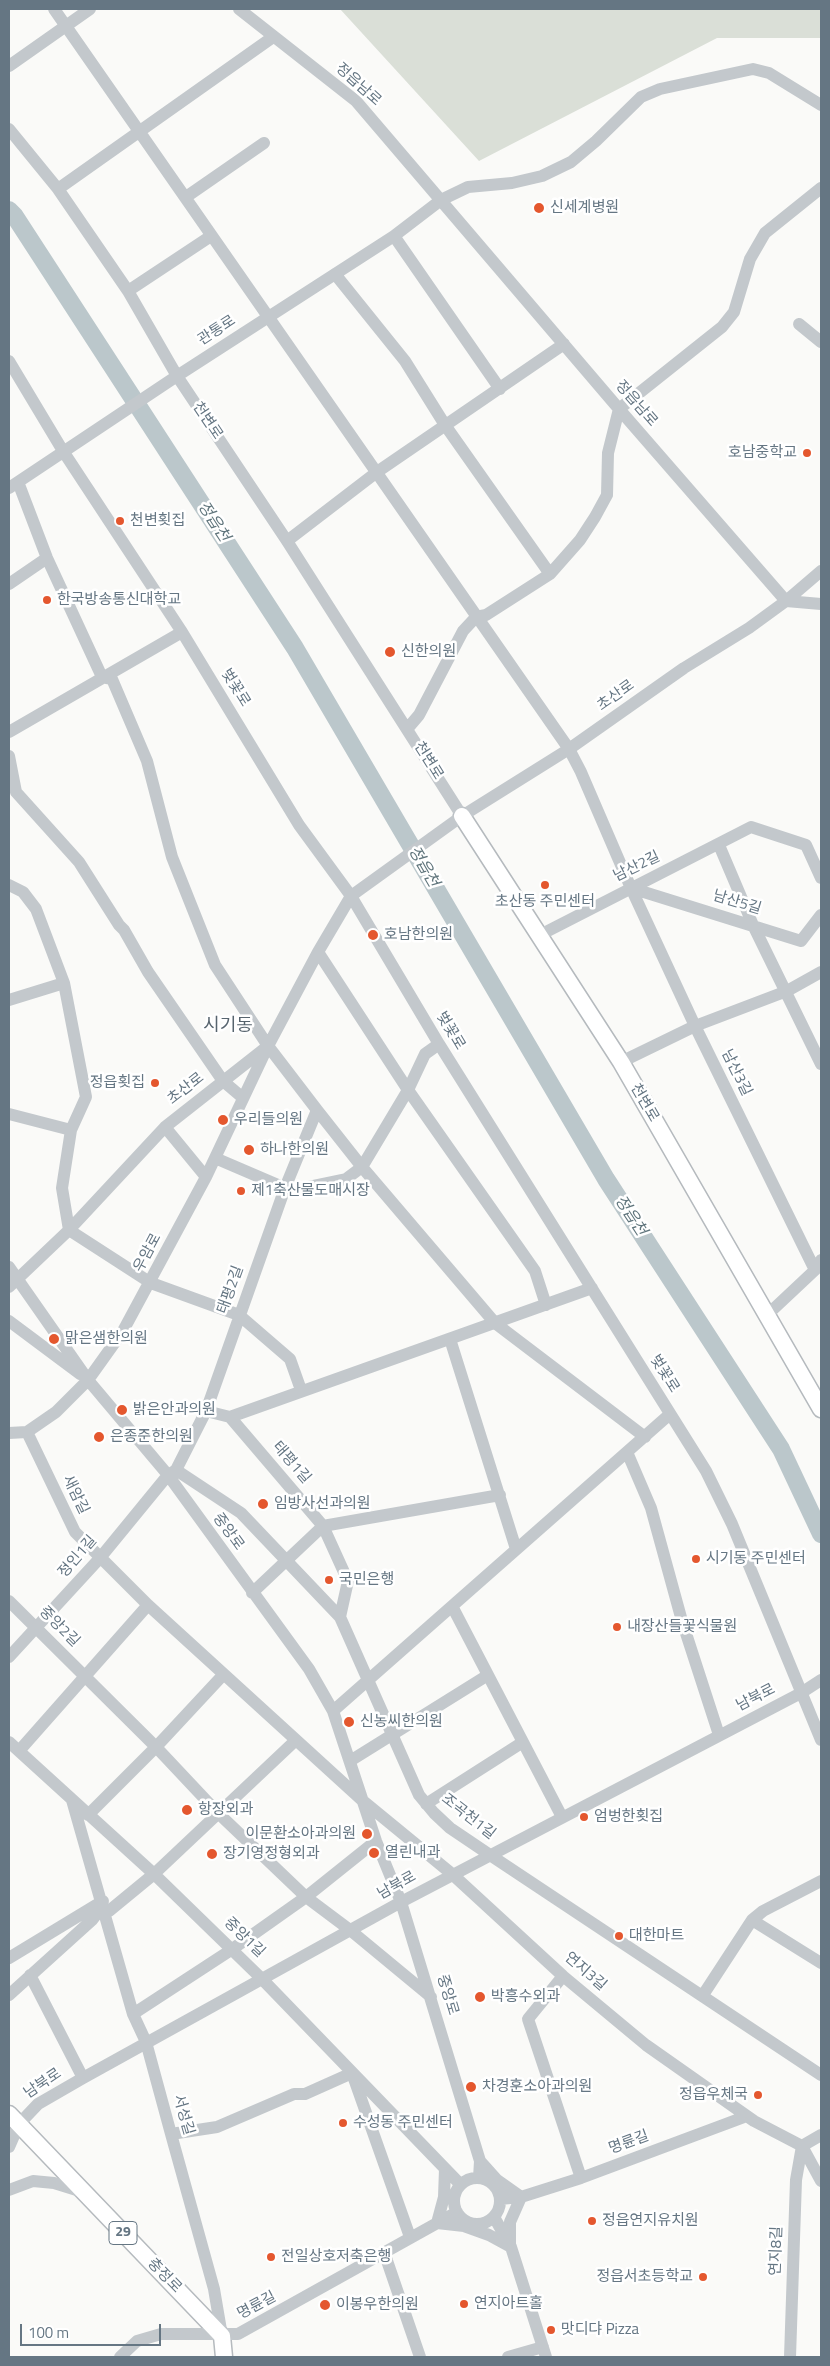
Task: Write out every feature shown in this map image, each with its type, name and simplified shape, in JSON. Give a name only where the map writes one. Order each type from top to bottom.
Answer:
[{"type":"main road","name":"천변로","points":[[462,816],[621,1062],[821,1409]]},
{"type":"main road","name":"충정로","points":[[14,2119],[222,2336]]},
{"type":"main road","points":[[222,2336],[224,2357]]},
{"type":"street","name":"남산3길","points":[[54,9],[377,472],[568,750],[581,772],[631,888],[695,1026],[818,1265]]},
{"type":"street","points":[[9,66],[90,9]]},
{"type":"street","name":"정읍남로","points":[[239,9],[356,101],[786,601]]},
{"type":"street","points":[[58,189],[141,132],[252,50],[274,37]]},
{"type":"street","points":[[441,200],[468,187],[512,183],[542,176],[571,162],[596,141],[641,97],[660,89],[753,69],[769,73],[821,105]]},
{"type":"street","name":"천변로","points":[[9,129],[58,189],[128,292],[177,376],[287,541],[408,728],[462,816]]},
{"type":"street","points":[[186,197],[264,143]]},
{"type":"street","points":[[408,728],[419,715],[462,631],[476,617],[486,615],[550,574],[580,540],[607,495],[608,453],[619,409],[722,327],[734,312],[750,259],[765,233],[821,188]]},
{"type":"street","name":"관통로","points":[[13,485],[177,376],[394,236],[441,200]]},
{"type":"street","points":[[128,292],[211,236]]},
{"type":"street","points":[[394,236],[500,389]]},
{"type":"street","points":[[335,274],[405,361],[445,425],[550,574]]},
{"type":"street","points":[[799,324],[821,342]]},
{"type":"street","points":[[287,541],[377,472],[564,344]]},
{"type":"street","name":"벚꽃로","points":[[9,361],[63,451],[182,632],[299,825],[351,896],[439,1044],[706,1471],[732,1524],[821,1740]]},
{"type":"street","points":[[13,485],[102,676],[112,680],[147,761],[172,857],[215,965],[268,1046],[362,1167],[495,1323],[645,1437]]},
{"type":"street","points":[[9,584],[47,558]]},
{"type":"street","name":"초산로","points":[[13,1282],[69,1230],[165,1126],[268,1046],[318,952],[351,896],[462,816],[568,750],[684,668],[749,628],[786,601],[821,571]]},
{"type":"street","points":[[786,601],[821,604]]},
{"type":"street","points":[[9,732],[102,676],[182,632]]},
{"type":"street","points":[[9,756],[12,788],[79,862],[124,930],[148,972],[223,1081],[243,1098]]},
{"type":"street","name":"남산2길","points":[[538,936],[751,827],[806,845],[821,878]]},
{"type":"street","points":[[719,845],[753,925],[787,991],[821,1064]]},
{"type":"street","points":[[9,885],[23,892],[36,909],[64,983],[86,1097],[71,1130],[62,1188],[69,1230],[151,1283],[240,1315],[290,1359],[302,1390]]},
{"type":"street","name":"남산5길","points":[[631,888],[801,941],[821,915]]},
{"type":"street","points":[[318,952],[408,1090],[535,1271],[546,1305]]},
{"type":"street","points":[[621,1062],[695,1026],[787,991],[821,972]]},
{"type":"street","points":[[9,1000],[64,983]]},
{"type":"street","points":[[215,1158],[285,1188],[298,1189],[346,1179],[362,1167],[408,1090],[425,1054],[439,1044]]},
{"type":"street","name":"우암로","points":[[27,1432],[56,1412],[88,1380],[123,1331],[151,1283],[206,1177],[268,1046]]},
{"type":"street","name":"태평2길","points":[[172,1473],[206,1411],[285,1188],[317,1110]]},
{"type":"street","points":[[9,1114],[71,1130]]},
{"type":"street","points":[[165,1126],[206,1177]]},
{"type":"street","points":[[766,1316],[818,1265]]},
{"type":"street","name":"중앙로","points":[[9,1267],[13,1282],[88,1380],[172,1473],[252,1593],[309,1669],[333,1711],[376,1841],[401,1902],[480,2161]]},
{"type":"street","points":[[206,1411],[230,1416],[592,1288]]},
{"type":"street","points":[[9,1321],[88,1380]]},
{"type":"street","points":[[450,1338],[516,1549]]},
{"type":"street","points":[[333,1711],[670,1414]]},
{"type":"street","name":"태평1길","points":[[230,1416],[323,1526],[348,1581],[340,1617]]},
{"type":"street","points":[[9,1433],[27,1432]]},
{"type":"street","name":"새암길","points":[[27,1432],[75,1532],[148,1605],[363,1801]]},
{"type":"street","points":[[627,1452],[651,1508],[682,1621],[719,1735]]},
{"type":"street","name":"정인1길","points":[[9,1657],[100,1558],[172,1473]]},
{"type":"street","name":"조곡천1길","points":[[172,1473],[241,1513],[340,1617],[369,1679],[391,1736],[419,1795],[450,1828],[821,2075]]},
{"type":"street","points":[[252,1593],[284,1560],[323,1526],[500,1495]]},
{"type":"street","name":"중앙2길","points":[[9,1601],[156,1747],[219,1814],[306,1897],[350,1930],[431,1997]]},
{"type":"street","points":[[18,1751],[86,1677],[148,1605]]},
{"type":"street","points":[[452,1606],[562,1818]]},
{"type":"street","points":[[88,1814],[156,1747],[223,1675]]},
{"type":"street","points":[[350,1761],[488,1675]]},
{"type":"street","name":"남북로","points":[[14,2119],[146,2042],[452,1874],[801,1693],[821,1680]]},
{"type":"street","points":[[102,1904],[109,1911],[154,1874],[296,1740]]},
{"type":"street","name":"중앙1길","points":[[9,1742],[154,1874],[262,1979],[460,2184]]},
{"type":"street","points":[[426,1804],[523,1742]]},
{"type":"street","name":"서성길","points":[[71,1799],[133,2014],[146,2042],[214,2288],[222,2336]]},
{"type":"street","name":"연지3길","points":[[363,1801],[452,1874],[563,1976],[646,2045],[747,2116],[802,2146]]},
{"type":"street","points":[[133,2014],[231,1950],[306,1897],[376,1841]]},
{"type":"street","points":[[703,1995],[752,1920],[763,1911],[821,1881]]},
{"type":"street","points":[[9,1958],[102,1904]]},
{"type":"street","points":[[9,1995],[92,1920],[102,1904]]},
{"type":"street","points":[[752,1920],[821,1963]]},
{"type":"street","points":[[30,1975],[83,2078]]},
{"type":"street","points":[[563,1976],[528,2019],[581,2178]]},
{"type":"street","points":[[171,2134],[217,2126],[294,2094],[311,2092],[352,2073],[410,2237]]},
{"type":"street","name":"명륜길","points":[[500,2199],[521,2197],[581,2178],[747,2116]]},
{"type":"street","points":[[9,2147],[14,2119]]},
{"type":"street","points":[[821,2135],[802,2146],[821,2181]]},
{"type":"street","name":"연지8길","points":[[790,2357],[796,2180],[802,2146]]},
{"type":"street","points":[[480,2161],[472,2172],[458,2176],[445,2169],[444,2197],[437,2223],[464,2226],[489,2235],[510,2247]]},
{"type":"street","points":[[478,2178],[480,2161]]},
{"type":"street","points":[[480,2161],[497,2180],[521,2197],[510,2222],[510,2247]]},
{"type":"street","points":[[478,2178],[492,2183],[498,2190],[500,2206],[494,2217],[482,2223],[472,2223],[457,2212],[454,2205],[454,2197],[460,2184],[467,2179],[478,2178]]},
{"type":"street","points":[[9,2190],[34,2181],[54,2183],[85,2193]]},
{"type":"street","name":"명륜길","points":[[120,2357],[137,2341],[162,2334],[222,2336],[238,2334],[254,2327],[457,2212]]},
{"type":"street","points":[[494,2217],[510,2247],[545,2352],[508,2357]]},
{"type":"street","points":[[384,2252],[420,2357]]},
{"type":"shaded area","points":[[340,9],[821,9],[821,38],[717,38],[479,161]]},
{"type":"waterway","name":"정읍천","points":[[9,210],[295,648],[606,1179],[781,1449],[821,1534]]},
{"type":"place","name":"신세계병원","points":[[539,208]]},
{"type":"place","name":"호남중학교","points":[[807,453]]},
{"type":"place","name":"천변횟집","points":[[120,521]]},
{"type":"place","name":"한국방송통신대학교","points":[[47,600]]},
{"type":"place","name":"신한의원","points":[[390,652]]},
{"type":"place","name":"초산동 주민센터","points":[[545,885]]},
{"type":"place","name":"호남한의원","points":[[373,935]]},
{"type":"place","name":"정읍횟집","points":[[155,1083]]},
{"type":"place","name":"우리들의원","points":[[223,1120]]},
{"type":"place","name":"하나한의원","points":[[249,1150]]},
{"type":"place","name":"제1축산물도매시장","points":[[241,1191]]},
{"type":"place","name":"맑은샘한의원","points":[[54,1339]]},
{"type":"place","name":"밝은안과의원","points":[[122,1410]]},
{"type":"place","name":"은종준한의원","points":[[99,1437]]},
{"type":"place","name":"임방사선과의원","points":[[263,1504]]},
{"type":"place","name":"시기동 주민센터","points":[[696,1559]]},
{"type":"place","name":"국민은행","points":[[329,1580]]},
{"type":"place","name":"내장산들꽃식물원","points":[[617,1627]]},
{"type":"place","name":"신농씨한의원","points":[[349,1722]]},
{"type":"place","name":"항장외과","points":[[187,1810]]},
{"type":"place","name":"엄벙한횟집","points":[[584,1817]]},
{"type":"place","name":"이문환소아과의원","points":[[367,1834]]},
{"type":"place","name":"열린내과","points":[[374,1853]]},
{"type":"place","name":"장기영정형외과","points":[[212,1854]]},
{"type":"place","name":"대한마트","points":[[619,1936]]},
{"type":"place","name":"박흥수외과","points":[[480,1997]]},
{"type":"place","name":"차경훈소아과의원","points":[[471,2087]]},
{"type":"place","name":"정읍우체국","points":[[758,2095]]},
{"type":"place","name":"수성동 주민센터","points":[[343,2123]]},
{"type":"place","name":"정읍연지유치원","points":[[592,2221]]},
{"type":"place","name":"전일상호저축은행","points":[[271,2257]]},
{"type":"place","name":"정읍서초등학교","points":[[703,2277]]},
{"type":"place","name":"연지아트홀","points":[[464,2304]]},
{"type":"place","name":"이봉우한의원","points":[[325,2305]]},
{"type":"place","name":"맛디댜 Pizza","points":[[551,2330]]},
{"type":"district","name":"시기동","points":[[228,1027]]}]
